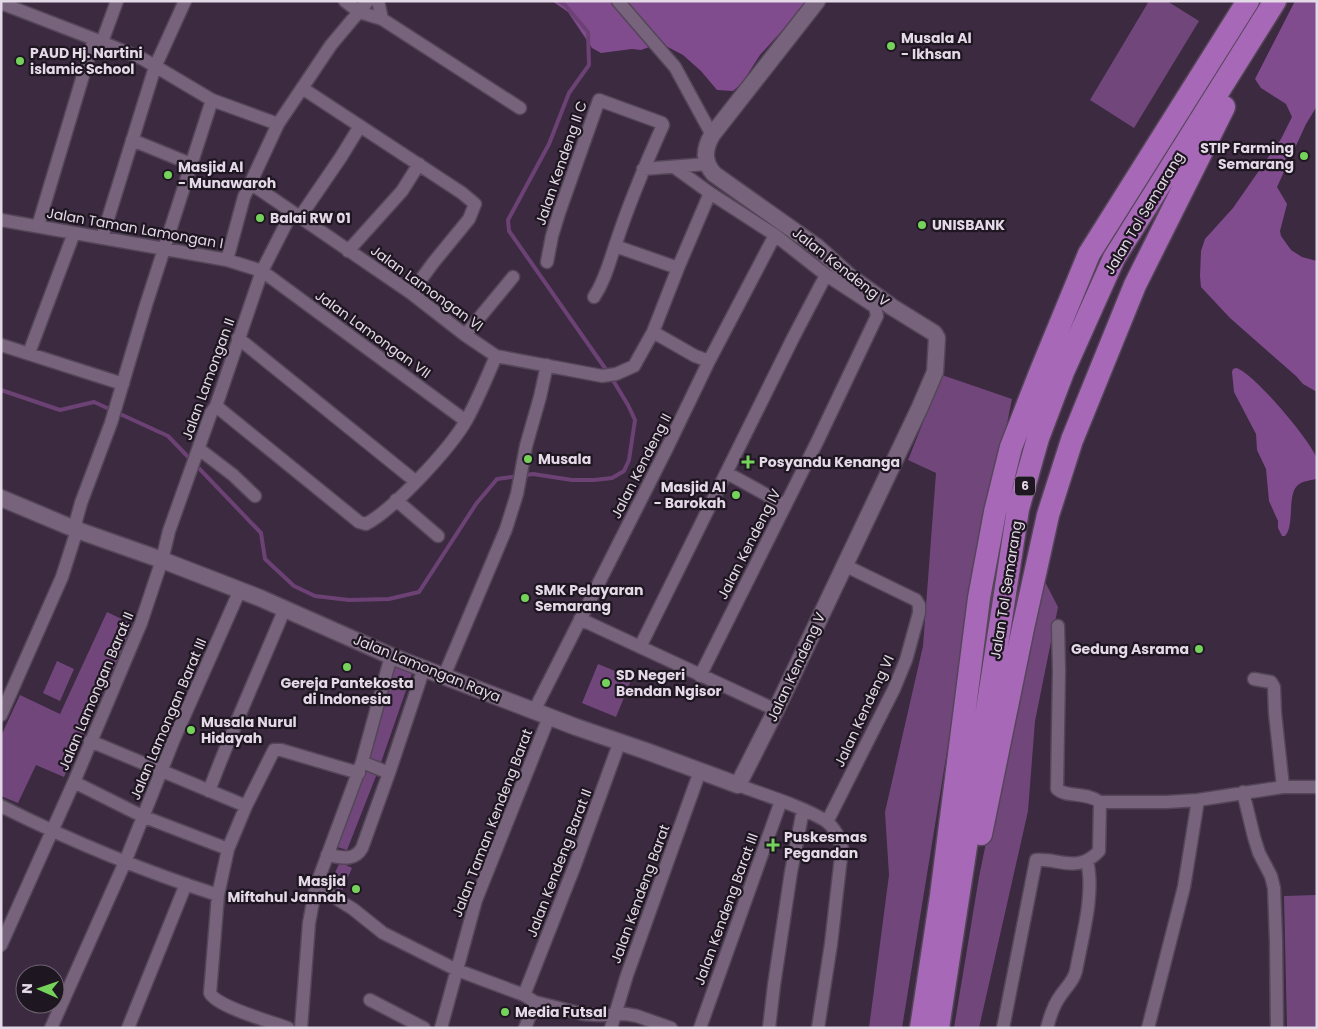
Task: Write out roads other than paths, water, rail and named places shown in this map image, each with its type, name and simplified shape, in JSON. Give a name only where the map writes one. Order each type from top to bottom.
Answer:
[{"type":"highway","name":"Jalan Tol Semarang","points":[[921,1028],[941,896],[980,598],[995,512],[1011,447],[1089,254],[1248,1]]},
{"type":"highway","name":"Jalan Tol Semarang","points":[[939,1017],[1018,509],[1038,438],[1063,372],[1114,258],[1276,1]]},
{"type":"highway","points":[[939,1017],[988,802],[1048,515],[1072,440],[1135,285],[1276,1]]},
{"type":"street","points":[[38,226],[98,40],[117,1]]},
{"type":"street","points":[[102,238],[155,67],[185,1]]},
{"type":"street","points":[[345,1],[358,12],[382,19],[520,108]]},
{"type":"street","points":[[227,260],[244,197],[278,124],[331,44],[368,1]]},
{"type":"street","points":[[378,1],[382,19]]},
{"type":"street","points":[[618,1],[675,67],[712,135]]},
{"type":"street","points":[[594,297],[601,287],[643,169],[707,164],[705,155],[707,144],[712,135],[817,1]]},
{"type":"street","points":[[3,4],[142,59],[212,100],[278,124]]},
{"type":"street","points":[[302,88],[462,193],[475,204],[469,219],[410,293]]},
{"type":"street","points":[[1,715],[62,578],[77,530],[76,522],[81,503],[111,423],[163,250],[212,100]]},
{"type":"street","name":"Jalan Kendeng II C","points":[[547,262],[559,213],[599,100],[663,124],[643,169]]},
{"type":"street","name":"Jalan Lamongan II","points":[[162,560],[190,473],[216,406],[262,271],[296,214],[341,158],[360,126]]},
{"type":"street","points":[[132,140],[191,164]]},
{"type":"street","points":[[348,251],[402,191],[418,164]]},
{"type":"street","name":"Jalan Kendeng V","points":[[707,164],[723,182],[796,231],[849,276],[892,307],[934,333],[937,338],[933,378],[776,710],[738,785]]},
{"type":"street","points":[[640,647],[826,275],[775,235],[674,167]]},
{"type":"street","name":"Jalan Lamongan VI","points":[[250,183],[410,293],[496,356],[602,376],[616,374],[634,366],[652,332]]},
{"type":"street","points":[[709,361],[695,356],[652,332],[710,193]]},
{"type":"street","name":"Jalan Taman Lamongan I","points":[[1,220],[227,260],[262,271]]},
{"type":"street","points":[[29,353],[74,233]]},
{"type":"street","name":"Jalan Kendeng II","points":[[542,714],[580,619],[709,361],[775,235]]},
{"type":"street","points":[[615,246],[678,268]]},
{"type":"street","name":"Jalan Lamongan VII","points":[[262,271],[466,421]]},
{"type":"street","name":"Jalan Kendeng IV","points":[[700,676],[818,440],[877,316],[876,307],[826,275]]},
{"type":"street","points":[[465,335],[513,276]]},
{"type":"street","points":[[238,338],[415,481]]},
{"type":"street","points":[[1,345],[123,384]]},
{"type":"street","points":[[216,406],[359,522],[366,524],[396,500],[443,452],[466,421],[496,356]]},
{"type":"street","points":[[444,676],[506,529],[518,494],[526,446],[547,365]]},
{"type":"street","points":[[199,449],[255,496]]},
{"type":"street","points":[[727,473],[785,505]]},
{"type":"street","name":"Jalan Lamongan Raya","points":[[1,498],[77,530],[240,590],[391,656],[542,714],[738,785],[803,810],[827,822]]},
{"type":"street","points":[[396,500],[438,536]]},
{"type":"street","name":"Jalan Lamongan Barat II","points":[[1,944],[6,923],[52,831],[141,623],[162,560]]},
{"type":"street","name":"Jalan Kendeng VI","points":[[827,822],[894,689],[906,660],[920,613],[916,600],[844,565]]},
{"type":"street","name":"Jalan Lamongan Barat III","points":[[51,1028],[240,590]]},
{"type":"street","points":[[209,791],[239,715],[266,656],[284,608]]},
{"type":"street","points":[[580,619],[776,710]]},
{"type":"street","points":[[1058,626],[1057,789],[1065,793],[1091,796],[1100,802],[1167,802],[1198,800],[1283,787],[1317,787]]},
{"type":"street","points":[[301,1028],[309,923],[316,886],[360,768],[391,656]]},
{"type":"street","points":[[327,855],[345,858],[358,854],[389,773],[424,668]]},
{"type":"street","points":[[1254,679],[1271,682],[1274,687],[1283,787]]},
{"type":"street","name":"Jalan Taman Kendeng Barat","points":[[442,1028],[476,900],[542,714]]},
{"type":"street","points":[[90,741],[246,806]]},
{"type":"street","name":"Jalan Kendeng Barat II","points":[[524,995],[575,865],[620,742]]},
{"type":"street","points":[[288,1028],[248,1015],[211,997],[218,895],[228,849],[246,806],[274,750],[389,773]]},
{"type":"street","name":"Jalan Kendeng Barat","points":[[611,1028],[627,975],[700,771]]},
{"type":"street","points":[[74,782],[142,816],[228,849]]},
{"type":"street","points":[[1242,792],[1254,837],[1273,881],[1277,1028]]},
{"type":"street","points":[[1148,1028],[1184,887],[1198,800]]},
{"type":"street","name":"Jalan Kendeng Barat III","points":[[700,1028],[780,801]]},
{"type":"street","points":[[1003,1028],[1037,859],[1065,864],[1087,861],[1099,852],[1100,802]]},
{"type":"street","points":[[1,806],[52,831],[124,862],[218,895]]},
{"type":"street","points":[[769,1028],[791,872],[803,810]]},
{"type":"street","points":[[818,1028],[831,944],[842,848],[839,837],[827,822]]},
{"type":"street","points":[[1047,1028],[1055,1006],[1075,976],[1089,895],[1090,875],[1087,861]]},
{"type":"street","points":[[128,1028],[186,884]]},
{"type":"street","points":[[316,886],[353,909],[383,933],[457,970],[524,995],[535,1002],[583,1014],[637,1016],[671,1028]]},
{"type":"street","points":[[370,1000],[424,1028]]},
{"type":"street","points":[[525,1028],[535,1002]]},
{"type":"waterway","points":[[559,1],[565,5],[588,32],[589,65],[569,93],[549,144],[508,220],[509,231],[607,371]]},
{"type":"waterway","points":[[1,390],[60,410],[94,402],[168,436],[261,533],[265,559],[294,586],[315,596],[349,600],[389,599],[419,592],[476,504],[497,479],[533,474],[572,480],[594,480],[612,478],[624,471],[629,460],[635,420],[611,377]]},
{"type":"place","name":"Musala Al - Ikhsan","points":[[891,46]]},
{"type":"place","name":"PAUD Hj. Nartini islamic School","points":[[20,61]]},
{"type":"place","name":"STIP Farming Semarang","points":[[1304,156]]},
{"type":"place","name":"Masjid Al - Munawaroh","points":[[168,175]]},
{"type":"place","name":"Balai RW 01","points":[[260,218]]},
{"type":"place","name":"UNISBANK","points":[[922,225]]},
{"type":"place","name":"Musala","points":[[528,459]]},
{"type":"place","name":"Posyandu Kenanga","points":[[748,462]]},
{"type":"place","name":"Masjid Al - Barokah","points":[[736,495]]},
{"type":"place","name":"SMK Pelayaran Semarang","points":[[525,598]]},
{"type":"place","name":"Gedung Asrama","points":[[1199,649]]},
{"type":"place","name":"Gereja Pantekosta di Indonesia","points":[[347,667]]},
{"type":"place","name":"SD Negeri Bendan Ngisor","points":[[606,683]]},
{"type":"place","name":"Musala Nurul Hidayah","points":[[191,730]]},
{"type":"place","name":"Puskesmas Pegandan","points":[[773,845]]},
{"type":"place","name":"Masjid Miftahul Jannah","points":[[356,889]]},
{"type":"place","name":"Media Futsal","points":[[505,1012]]}]
